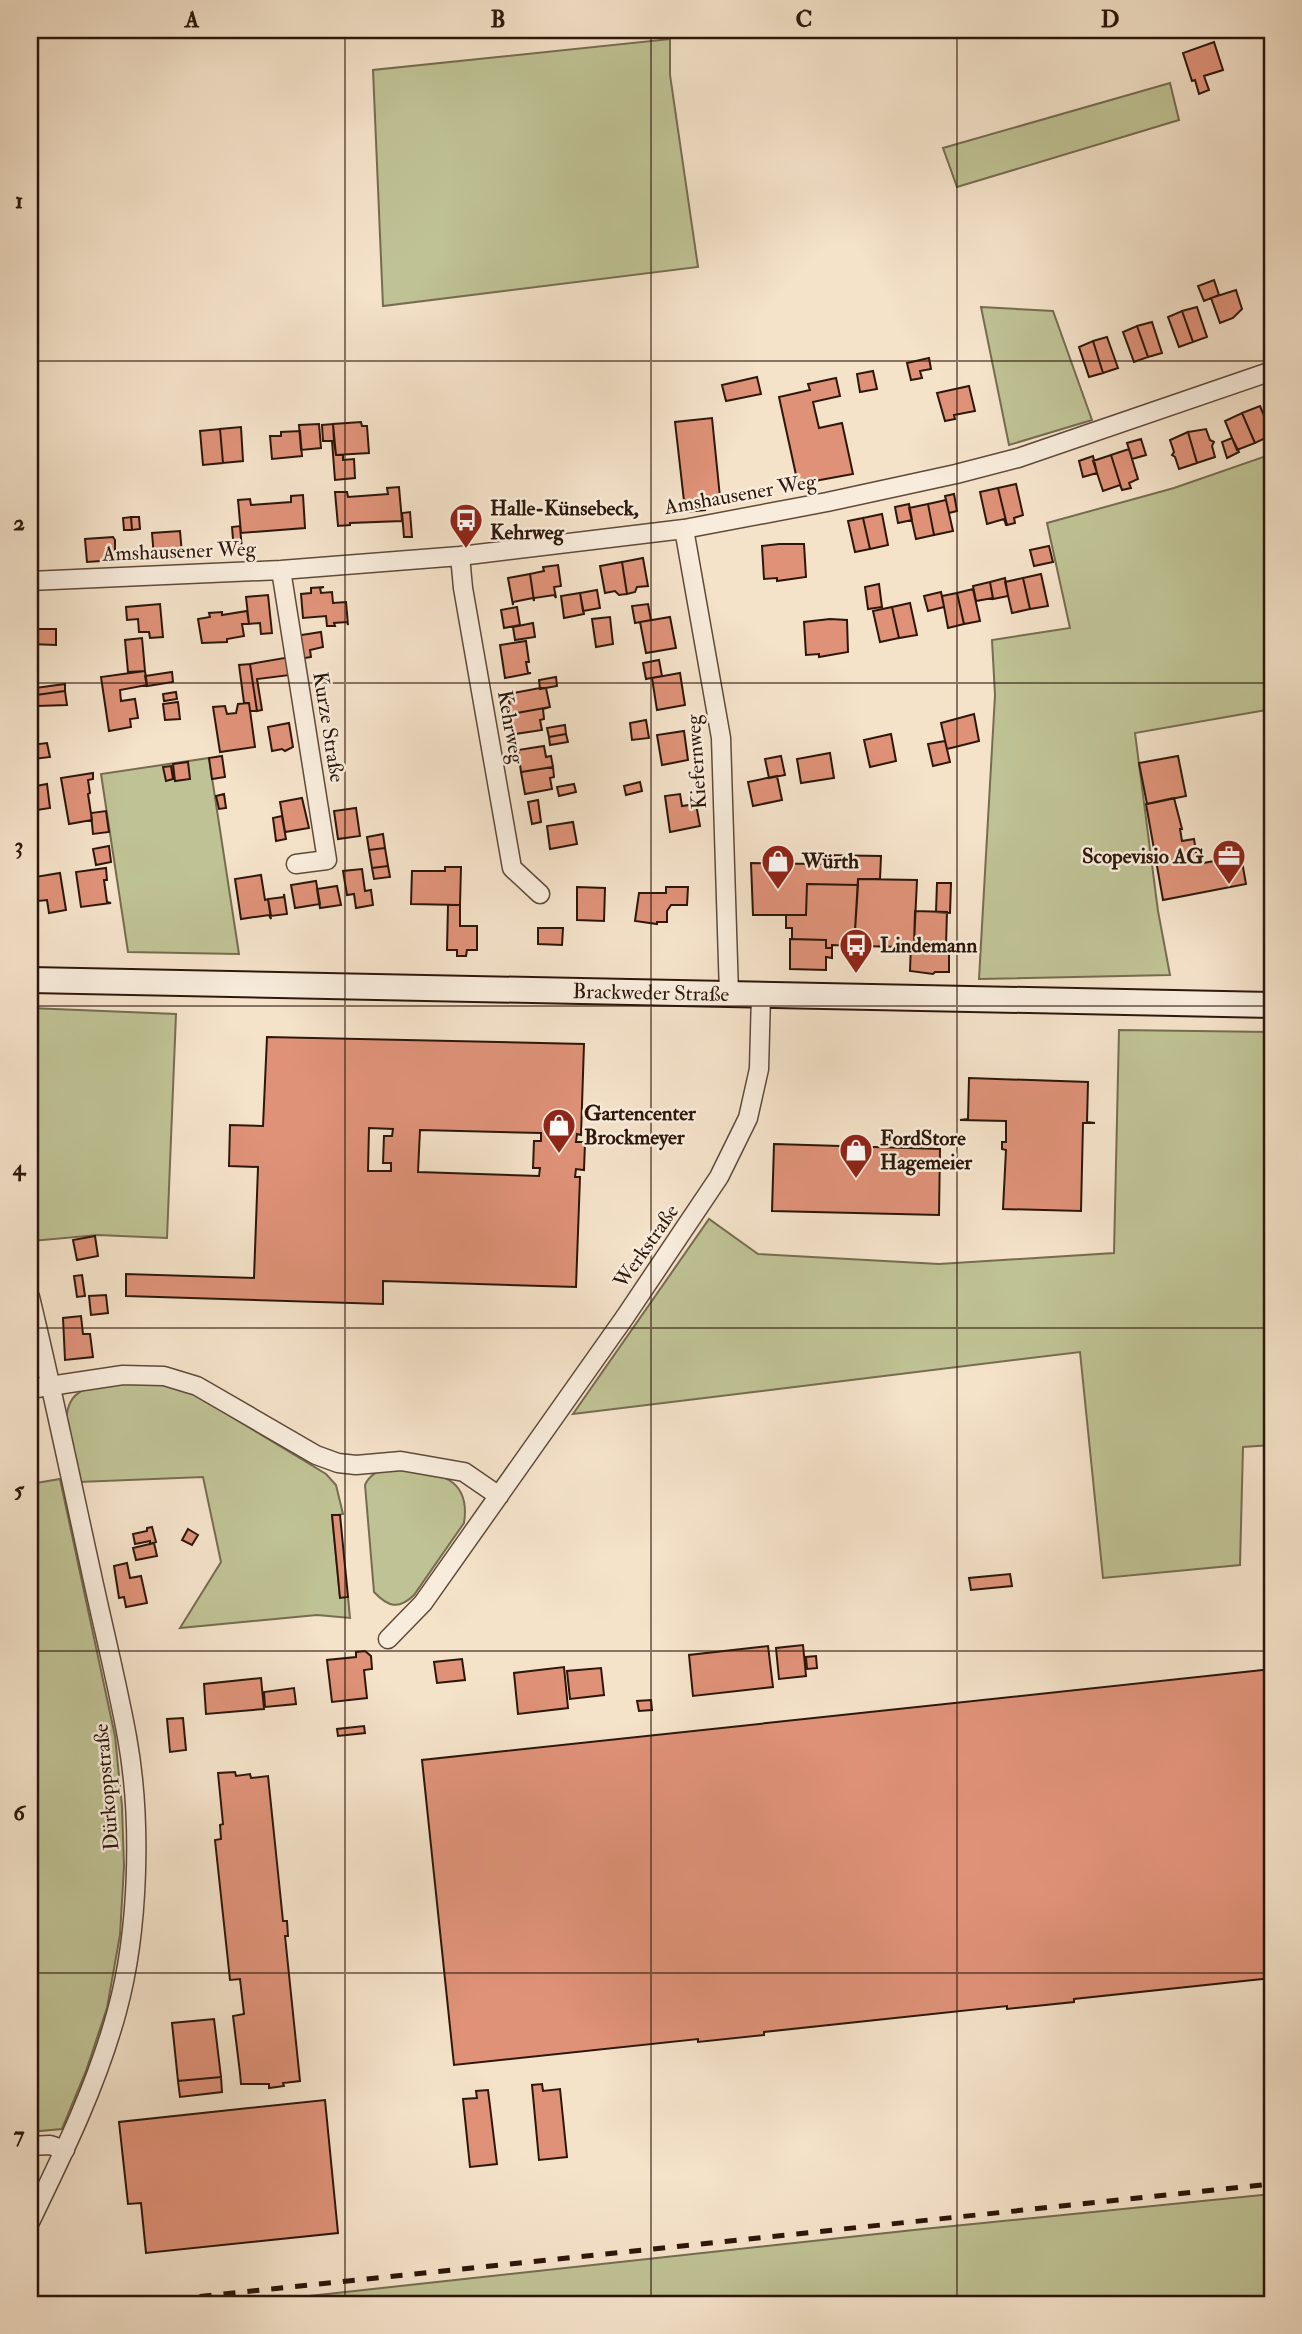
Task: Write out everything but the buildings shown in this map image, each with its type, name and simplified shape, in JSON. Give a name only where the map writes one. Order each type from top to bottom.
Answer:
[{"type":"street","name":"Amshausener Weg","points":[[30,581],[281,570],[460,556],[684,529],[827,502],[1005,461],[1272,371]]},
{"type":"street","name":"Kiefernweg","points":[[684,529],[721,738],[729,994]]},
{"type":"street","name":"Kehrweg","points":[[460,556],[463,588],[512,868],[540,894]]},
{"type":"street","name":"Kurze Straße","points":[[281,570],[327,860],[296,864]]},
{"type":"street","name":"Brackweder Straße","points":[[30,980],[1272,1004]]},
{"type":"street","name":"Werkstraße","points":[[388,1639],[423,1603],[680,1238],[719,1177],[748,1118],[759,1069],[761,995]]},
{"type":"street","name":"Dürkoppstraße","points":[[30,1297],[52,1387],[127,1740],[134,1804],[135,1867],[131,1936],[117,2010],[96,2075],[65,2151],[30,2222]]},
{"type":"street","points":[[30,1389],[123,1375],[164,1376],[197,1386],[316,1455],[338,1463],[356,1465],[401,1461],[464,1472],[499,1496]]},
{"type":"street","points":[[30,2146],[50,2145],[65,2151]]},
{"type":"green space","points":[[670,39],[670,75],[698,267],[383,306],[373,70]]},
{"type":"green space","points":[[1170,83],[1179,120],[957,187],[943,148]]},
{"type":"green space","points":[[981,307],[1053,311],[1092,420],[1009,445]]},
{"type":"green space","points":[[1272,454],[1272,709],[1135,733],[1158,911],[1170,975],[979,979],[995,695],[992,640],[1070,628],[1047,523],[1174,488]]},
{"type":"green space","points":[[209,758],[239,954],[128,952],[101,774]]},
{"type":"green space","points":[[30,1008],[176,1014],[167,1238],[98,1235],[32,1241]]},
{"type":"green space","points":[[1119,1030],[1272,1032],[1272,1445],[1243,1447],[1240,1565],[1103,1578],[1080,1352],[573,1414],[709,1219],[758,1254],[939,1264],[1114,1253]]},
{"type":"green space","points":[[122,1383],[163,1384],[194,1394],[326,1474],[336,1485],[343,1514],[332,1516],[340,1597],[348,1597],[350,1618],[317,1615],[180,1628],[221,1562],[203,1477],[79,1482],[69,1443],[67,1415],[77,1394],[93,1387]]},
{"type":"green space","points":[[393,1467],[445,1478],[455,1484],[465,1506],[464,1523],[414,1595],[398,1605],[384,1601],[374,1592],[365,1485],[376,1472]]},
{"type":"green space","points":[[60,1479],[115,1736],[122,1806],[124,1866],[120,1935],[107,2008],[86,2071],[62,2129],[30,2132],[30,1484]]},
{"type":"green space","points":[[1272,2194],[1272,2304],[235,2304],[923,2229]]},
{"type":"railway","points":[[128,2304],[1272,2184]]},
{"type":"place","name":"Halle-Künsebeck, Kehrweg","points":[[466,550]]},
{"type":"place","name":"Scopevisio AG","points":[[1229,886]]},
{"type":"place","name":"Würth","points":[[778,891]]},
{"type":"place","name":"Lindemann","points":[[856,975]]},
{"type":"place","name":"Gartencenter Brockmeyer","points":[[559,1155]]},
{"type":"place","name":"FordStore Hagemeier","points":[[856,1180]]}]
